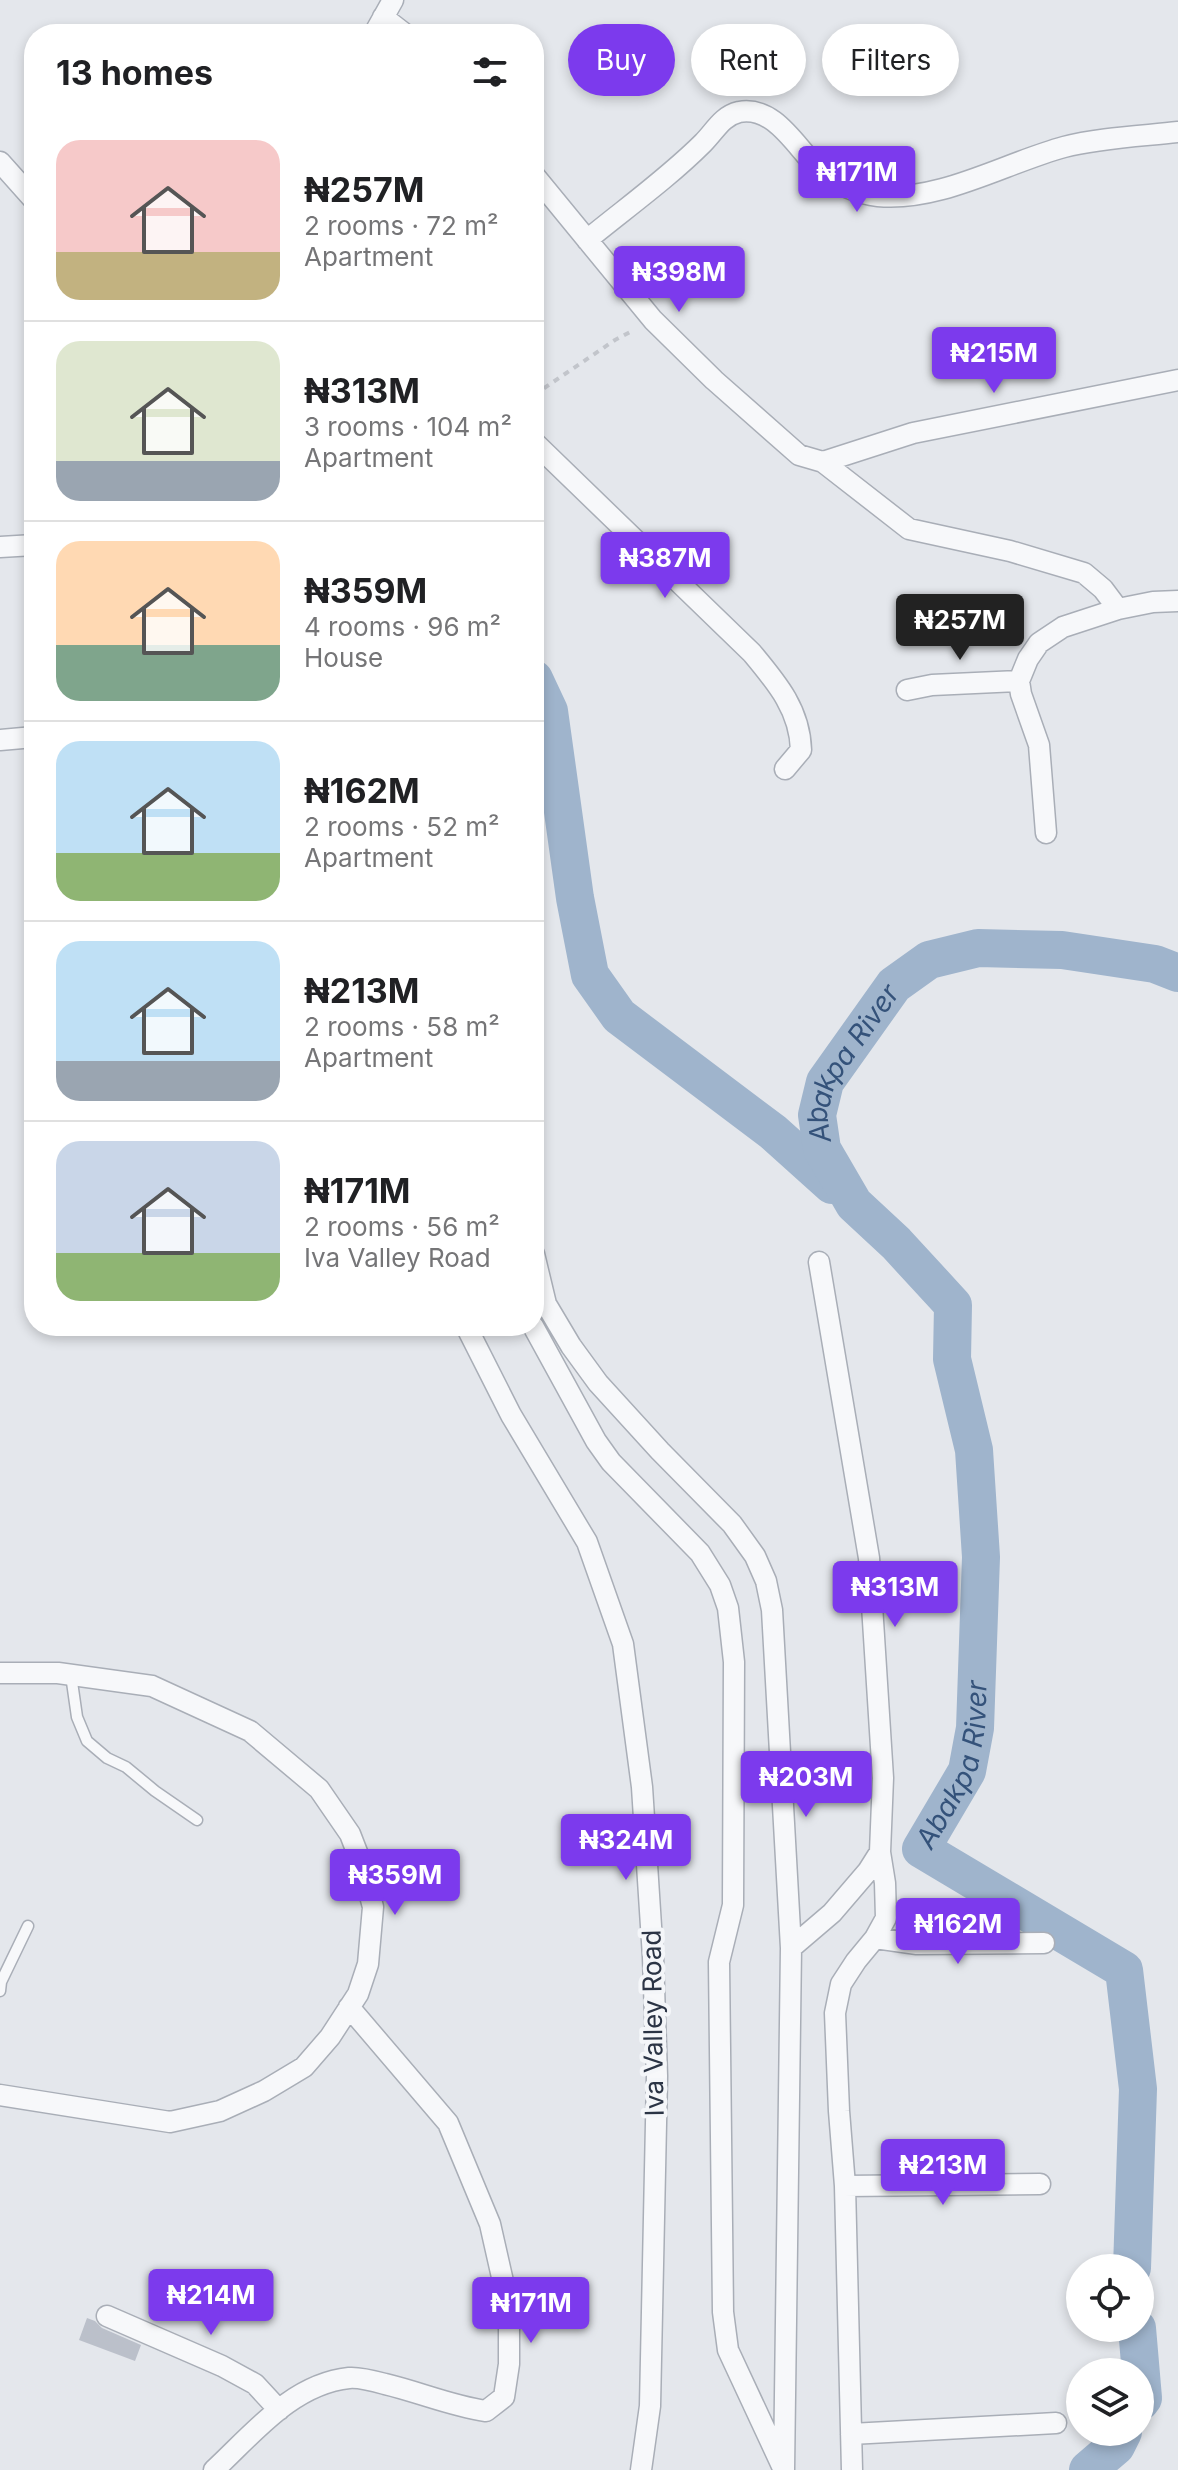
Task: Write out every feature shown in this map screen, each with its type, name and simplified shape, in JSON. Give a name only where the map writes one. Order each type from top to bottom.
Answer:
[{"type":"street","points":[[587,240],[704,142],[723,120],[743,111],[752,110],[768,117],[831,180],[858,192],[895,197],[935,191],[1066,147],[1178,132]]},
{"type":"street","points":[[0,162],[24,189]]},
{"type":"street","points":[[544,187],[653,320],[714,380],[799,455],[823,462],[909,529],[1010,551],[1084,573],[1103,589],[1118,609]]},
{"type":"street","points":[[823,462],[913,433],[1178,380]]},
{"type":"street","points":[[544,452],[752,653],[774,679],[788,699],[800,728],[801,750],[785,769]]},
{"type":"street","points":[[0,547],[24,546]]},
{"type":"street","points":[[1046,833],[1039,745],[1019,681],[1028,659],[1039,643],[1063,627],[1118,609],[1178,601]]},
{"type":"street","points":[[907,690],[932,685],[1019,681]]},
{"type":"street","points":[[0,740],[24,738]]},
{"type":"street","points":[[819,1262],[869,1558],[883,1778],[880,1852],[886,1918],[841,1984],[835,2013],[845,2186],[852,2470]]},
{"type":"street","points":[[544,1301],[598,1383],[732,1524],[755,1556],[766,1581],[772,1610],[791,1948],[784,2470]]},
{"type":"street","name":"Iva Valley Road","points":[[471,1336],[511,1415],[587,1542],[623,1644],[642,1787],[657,2076],[650,2406],[641,2470]]},
{"type":"street","points":[[538,1336],[596,1441],[611,1462],[700,1553],[720,1585],[728,1608],[734,1662],[733,1905],[719,1962],[723,2312],[728,2350],[784,2470]]},
{"type":"street","points":[[0,1673],[71,1675],[152,1686],[250,1731],[319,1789],[350,1834],[373,1907],[368,1964],[358,1994],[330,2037],[304,2067],[264,2091],[220,2111],[170,2122],[0,2095]]},
{"type":"street","points":[[791,1948],[832,1913],[880,1852]]},
{"type":"street","points":[[875,1938],[917,1944],[1044,1943]]},
{"type":"street","points":[[214,2470],[290,2399],[322,2384],[351,2377],[486,2411],[504,2397],[509,2364],[509,2308],[490,2224],[448,2123],[349,2007]]},
{"type":"street","points":[[845,2186],[1040,2184]]},
{"type":"street","points":[[107,2316],[222,2366],[255,2384],[279,2410]]},
{"type":"street","points":[[851,2434],[1056,2423]]},
{"type":"lane","points":[[71,1675],[77,1717],[87,1741],[197,1820]]},
{"type":"lane","points":[[0,1991],[1,1982],[28,1926]]},
{"type":"path","points":[[544,388],[615,340],[653,320]]},
{"type":"building","points":[[87,2318],[141,2345],[135,2361],[79,2340]]},
{"type":"waterway","points":[[544,700],[549,711],[575,898],[590,975],[619,1016],[773,1132],[832,1185]]},
{"type":"waterway","name":"Abakpa River","points":[[1132,2254],[1138,2089],[1124,1970],[921,1849],[967,1771],[975,1728],[981,1557],[974,1450],[952,1359],[953,1305],[896,1243],[854,1204],[822,1149],[817,1115],[825,1082],[894,985],[929,960],[978,948],[1062,950],[1155,964],[1178,973]]},
{"type":"waterway","name":"Abakpa River","points":[[1138,2342],[1140,2358]]},
{"type":"waterway","name":"Abakpa River","points":[[1088,2470],[1116,2446]]}]
